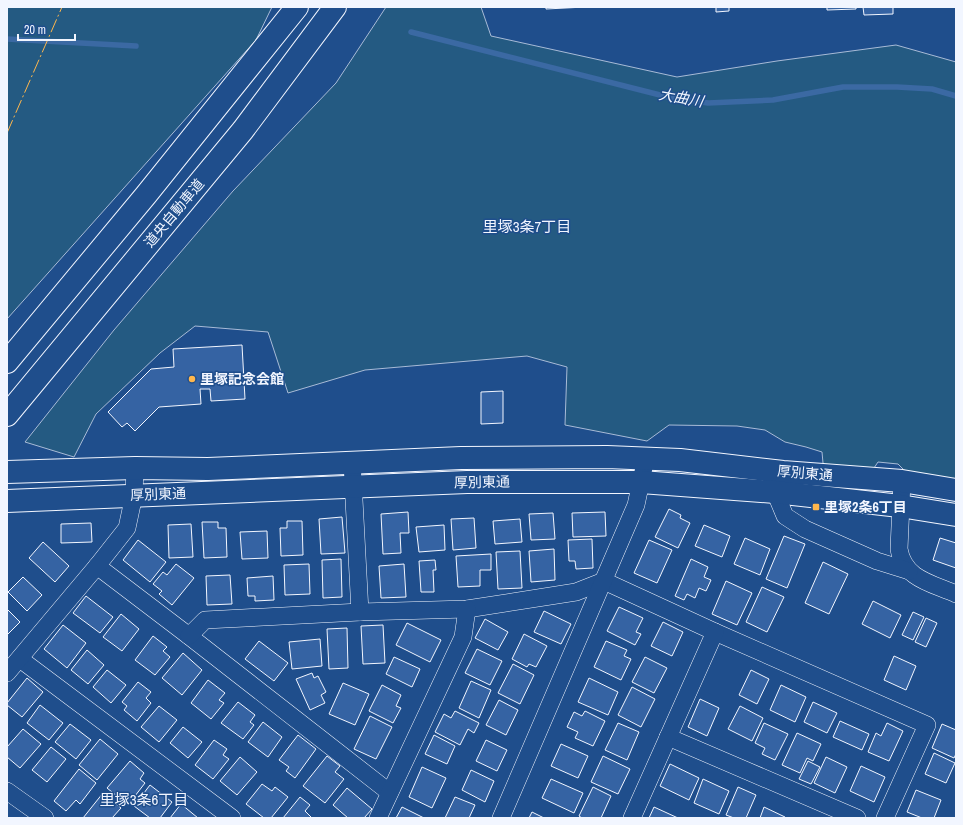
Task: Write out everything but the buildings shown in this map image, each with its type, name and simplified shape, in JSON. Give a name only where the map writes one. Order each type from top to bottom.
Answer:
[{"type":"main road","points":[[7,362],[141,201],[297,7]]},
{"type":"main road","name":"道央自動車道","points":[[7,415],[243,130],[335,7]]},
{"type":"main road","name":"厚別東通","points":[[7,472],[135,468],[208,469],[461,458],[594,457],[680,460],[783,472],[902,480],[956,490]]},
{"type":"main road","name":"厚別東通","points":[[8,501],[467,482],[641,482],[775,492],[900,506],[956,515]]},
{"type":"street","points":[[500,818],[604,581],[636,504],[646,458]]},
{"type":"street","points":[[352,462],[360,612]]},
{"type":"street","points":[[7,673],[97,566],[126,528],[134,495],[135,468]]},
{"type":"street","points":[[902,480],[900,506],[900,558],[914,576],[956,594]]},
{"type":"street","points":[[775,492],[785,516],[805,529],[877,561],[909,571]]},
{"type":"street","points":[[97,566],[389,792]]},
{"type":"street","points":[[189,636],[205,620],[360,612],[467,609],[576,592],[604,581],[927,725],[885,818]]},
{"type":"street","points":[[378,818],[463,637],[467,609]]},
{"type":"street","points":[[632,818],[716,632]]},
{"type":"street","points":[[20,659],[232,818]]},
{"type":"street","points":[[668,737],[857,818]]},
{"type":"street","points":[[7,790],[45,818]]},
{"type":"shaded area","points":[[7,7],[272,7],[256,40],[7,319]]},
{"type":"shaded area","points":[[386,7],[481,7],[491,36],[677,77],[777,61],[896,45],[956,62],[956,486],[904,470],[898,464],[878,462],[872,471],[830,469],[823,463],[822,452],[785,442],[765,430],[737,426],[669,425],[647,441],[565,425],[567,367],[527,356],[365,370],[288,393],[268,332],[195,326],[160,353],[96,414],[74,457],[25,442],[114,330],[233,191],[336,83]]},
{"type":"waterway","name":"大曲川","points":[[411,32],[668,97],[708,103],[773,100],[843,87],[897,87],[932,89],[956,96]]},
{"type":"waterway","name":"大曲川","points":[[7,39],[136,46]]},
{"type":"power","points":[[7,133],[62,7]]},
{"type":"place","name":"里塚記念会館","points":[[192,379]]},
{"type":"place","name":"里塚2条6丁目","points":[[816,507]]},
{"type":"district","name":"里塚3条7丁目","points":[[527,227]]},
{"type":"district","name":"里塚3条6丁目","points":[[144,800]]}]
